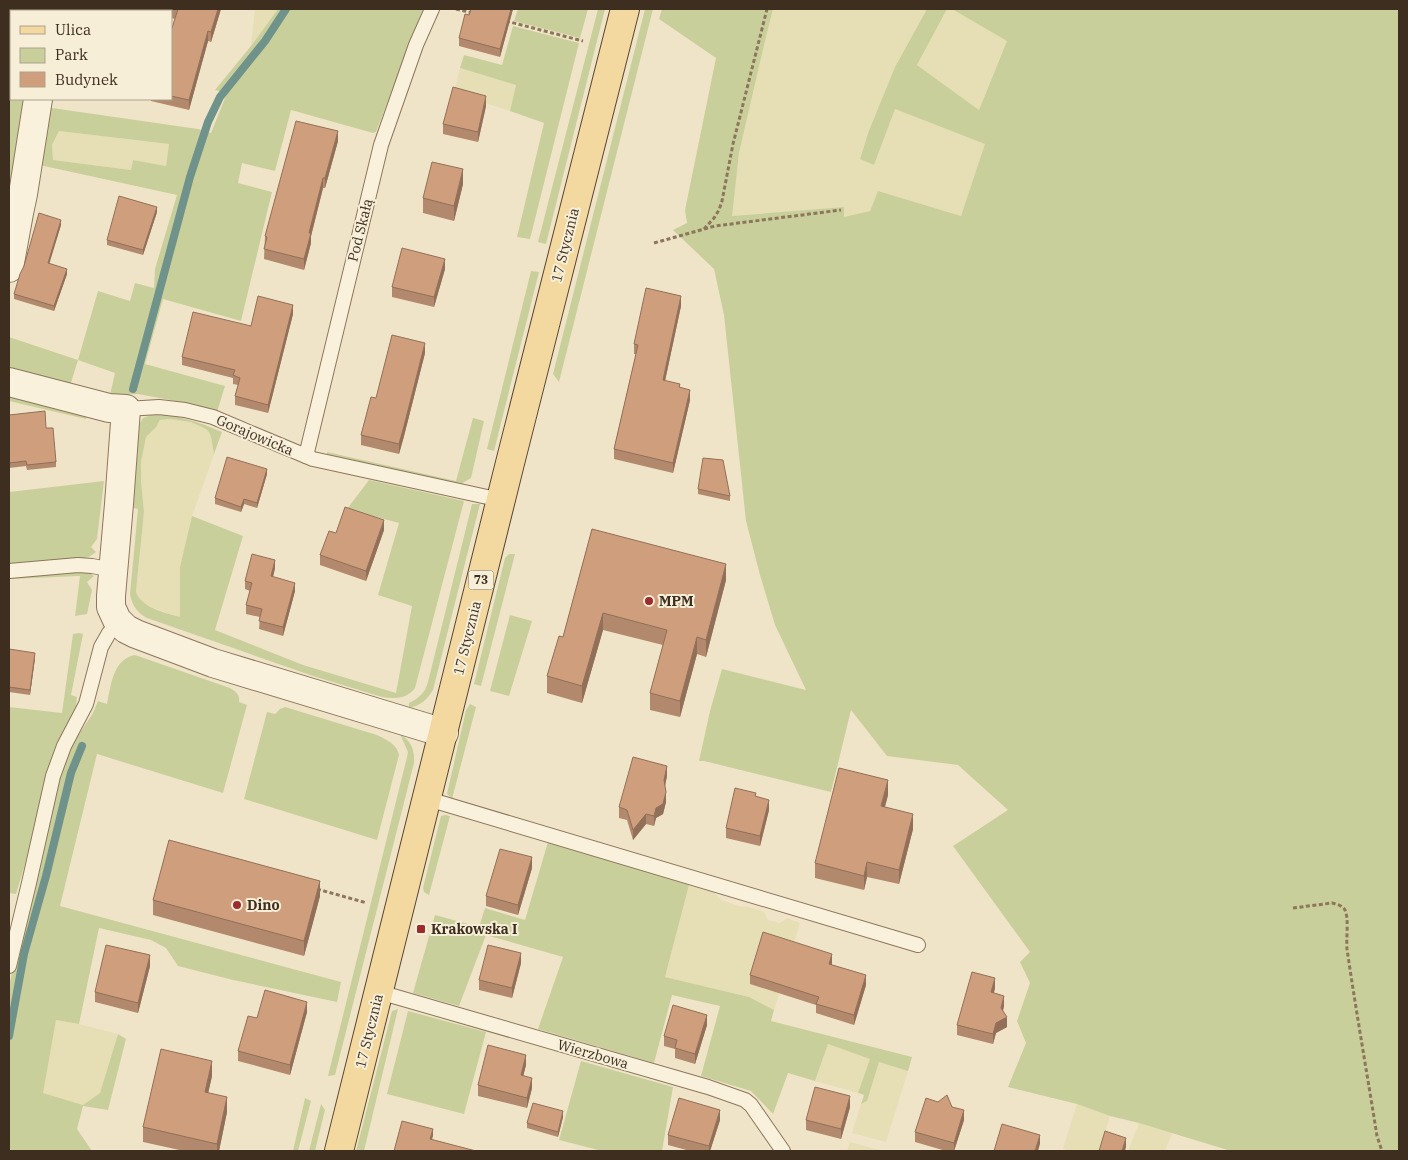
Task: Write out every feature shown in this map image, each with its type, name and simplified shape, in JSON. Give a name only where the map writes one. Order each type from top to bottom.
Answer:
[{"type":"main road","name":"17 Stycznia","points":[[339,1151],[625,9]]},
{"type":"street","points":[[9,268],[38,100]]},
{"type":"street","name":"Gorajowicka","points":[[9,382],[109,408],[126,409]]},
{"type":"street","points":[[126,409],[111,596],[111,607],[119,623],[136,634],[214,663],[444,734]]},
{"type":"lane","name":"Pod Skałą","points":[[306,456],[381,145],[416,45],[432,9]]},
{"type":"lane","name":"Gorajowicka","points":[[126,409],[159,407],[186,410],[213,417],[306,456],[329,463],[501,500]]},
{"type":"lane","points":[[9,571],[78,565],[114,570]]},
{"type":"lane","points":[[9,966],[52,776],[64,746],[86,704],[101,647],[109,633],[119,623]]},
{"type":"lane","points":[[428,799],[918,946]]},
{"type":"lane","name":"Wierzbowa","points":[[379,992],[698,1084],[744,1100],[756,1111],[783,1151]]},
{"type":"path","points":[[456,9],[474,13]]},
{"type":"path","points":[[704,229],[714,218],[722,201],[733,144],[768,9]]},
{"type":"path","points":[[501,20],[583,41]]},
{"type":"path","points":[[654,243],[730,223],[841,210]]},
{"type":"path","points":[[314,888],[367,903]]},
{"type":"path","points":[[1293,908],[1332,902],[1345,910],[1346,944],[1359,1029],[1377,1136],[1382,1151]]},
{"type":"shaded area","points":[[255,9],[278,9],[251,46]]},
{"type":"shaded area","points":[[773,9],[927,9],[895,67],[868,133],[860,158],[874,165],[895,109],[986,144],[961,216],[878,191],[870,211],[843,218],[844,207],[731,216],[739,153]]},
{"type":"shaded area","points":[[947,9],[952,9],[1007,41],[979,110],[917,65]]},
{"type":"shaded area","points":[[460,68],[516,85],[510,111],[454,93]]},
{"type":"shaded area","points":[[59,131],[169,144],[166,166],[133,160],[131,170],[53,160],[52,145]]},
{"type":"shaded area","points":[[170,419],[191,422],[206,429],[211,437],[214,454],[192,516],[180,567],[180,618],[144,604],[139,600],[136,591],[144,512],[141,462],[144,441],[160,420]]},
{"type":"shaded area","points":[[689,885],[714,892],[721,900],[764,912],[768,920],[780,923],[787,918],[800,923],[774,1010],[749,997],[665,977]]},
{"type":"shaded area","points":[[56,1020],[118,1034],[100,1093],[83,1105],[42,1093]]},
{"type":"shaded area","points":[[828,1044],[871,1059],[858,1093],[815,1081]]},
{"type":"shaded area","points":[[879,1062],[908,1071],[886,1142],[852,1133],[861,1104],[867,1101]]},
{"type":"shaded area","points":[[1077,1104],[1110,1116],[1100,1151],[1072,1151],[1063,1149]]},
{"type":"shaded area","points":[[1139,1123],[1172,1133],[1165,1151],[1128,1151]]},
{"type":"shaded area","points":[[850,1142],[883,1151],[847,1151]]},
{"type":"green space","points":[[9,9],[26,9],[10,10],[10,100],[30,102],[19,180],[11,178],[9,189]]},
{"type":"green space","points":[[120,9],[165,9],[164,10]]},
{"type":"green space","points":[[278,9],[423,9],[376,132],[373,133],[291,110],[275,171],[242,163],[238,183],[272,192],[241,321],[163,299],[145,364],[225,386],[217,412],[197,405],[138,394],[110,395],[115,373],[78,360],[98,291],[130,301],[135,283],[154,288],[155,269],[177,195],[35,164],[45,107],[198,129],[211,133],[227,93],[215,90]],"holes":[[[59,131],[169,144],[166,166],[133,160],[131,170],[53,160],[52,145]]]},
{"type":"green space","points":[[518,9],[588,9],[580,38],[514,21]]},
{"type":"green space","points":[[598,9],[605,9],[546,244],[538,242]]},
{"type":"green space","points":[[645,9],[653,9],[559,382],[553,374]]},
{"type":"green space","points":[[662,9],[773,9],[739,153],[732,216],[844,207],[844,217],[870,211],[878,191],[961,216],[985,144],[895,109],[874,165],[860,159],[868,133],[895,67],[927,9],[947,9],[917,65],[979,110],[1007,41],[952,9],[1399,9],[1399,1151],[1231,1151],[1110,1116],[1077,1104],[1008,1087],[1026,1043],[1017,1021],[1030,983],[1020,962],[1030,952],[953,846],[1008,810],[958,765],[887,756],[851,710],[831,792],[699,761],[722,669],[806,690],[775,625],[746,521],[724,315],[714,269],[673,230],[687,223],[685,210],[716,58],[659,19]]},
{"type":"green space","points":[[513,26],[579,43],[530,239],[517,237],[544,123],[510,111],[516,85],[460,68],[464,55],[502,65]]},
{"type":"green space","points":[[531,271],[539,272],[494,451],[487,449]]},
{"type":"green space","points":[[9,337],[78,360],[69,389],[9,369]]},
{"type":"green space","points":[[9,393],[88,410],[86,419],[9,401]]},
{"type":"green space","points":[[154,414],[189,420],[222,432],[214,454],[209,432],[191,422],[170,419],[160,420],[146,437],[141,462],[144,512],[136,591],[138,597],[154,608],[180,617],[180,567],[192,516],[243,536],[215,630],[303,665],[396,693],[412,606],[378,595],[399,523],[347,509],[369,480],[464,501],[415,688],[412,692],[400,697],[382,697],[313,676],[147,618],[138,611],[132,602],[130,594],[138,509],[130,507],[137,428],[143,418]]},
{"type":"green space","points":[[473,418],[484,421],[471,478],[461,484],[327,455],[327,452],[456,481]]},
{"type":"green space","points":[[104,481],[97,539],[91,547],[96,552],[89,557],[78,559],[9,565],[9,492]]},
{"type":"green space","points":[[472,504],[480,504],[433,690],[423,702],[409,708],[409,703],[421,695],[428,682]]},
{"type":"green space","points":[[509,554],[515,554],[481,686],[474,684],[505,558]]},
{"type":"green space","points":[[76,570],[87,571],[94,576],[87,582],[92,590],[87,614],[75,616],[80,576],[9,579],[9,576]]},
{"type":"green space","points":[[510,615],[532,621],[509,696],[490,691]]},
{"type":"green space","points":[[73,634],[83,634],[71,695],[77,697],[76,706],[54,757],[16,894],[9,893],[9,707],[62,713]]},
{"type":"green space","points":[[135,655],[230,688],[238,695],[239,702],[247,705],[223,793],[97,754],[60,906],[341,982],[337,1002],[233,980],[178,966],[166,948],[151,940],[99,928],[79,1024],[56,1020],[43,1093],[83,1105],[100,1093],[118,1034],[126,1039],[108,1110],[83,1106],[77,1129],[92,1151],[9,1151],[9,986],[58,779],[71,746],[93,713],[98,701],[107,704],[114,674],[118,667],[128,657]]},
{"type":"green space","points":[[470,704],[476,707],[452,799],[447,794],[466,710]]},
{"type":"green space","points":[[285,707],[377,735],[396,748],[399,755],[377,840],[244,799],[267,712],[275,714]]},
{"type":"green space","points":[[400,734],[412,746],[414,763],[335,1075],[328,1076],[407,757],[408,752]]},
{"type":"green space","points":[[441,816],[450,816],[429,895],[424,892],[423,888]]},
{"type":"green space","points":[[548,842],[689,885],[665,977],[749,997],[774,1010],[771,1021],[912,1057],[908,1071],[879,1062],[867,1101],[861,1104],[864,1095],[858,1093],[870,1059],[828,1044],[815,1081],[788,1073],[773,1114],[751,1091],[701,1076],[720,1006],[672,995],[654,1063],[538,1029],[563,957],[486,935],[459,1006],[413,993],[435,915],[479,927],[485,908],[525,920]]},
{"type":"green space","points":[[398,1009],[364,1151],[356,1151],[392,1011]]},
{"type":"green space","points":[[408,1011],[486,1032],[464,1114],[387,1094]]},
{"type":"green space","points":[[581,1061],[673,1087],[662,1151],[602,1151],[559,1140]]},
{"type":"green space","points":[[305,1098],[311,1101],[298,1151],[293,1151]]},
{"type":"green space","points":[[321,1104],[325,1110],[315,1151],[309,1151]]},
{"type":"building","points":[[67,9],[103,9],[103,10]]},
{"type":"building","points":[[178,9],[218,9],[211,32],[208,31],[189,100],[172,96],[172,28]]},
{"type":"building","points":[[471,9],[511,9],[500,49],[459,38],[465,14],[469,15]]},
{"type":"building","points":[[453,87],[486,96],[478,132],[443,124]]},
{"type":"building","points":[[296,121],[338,131],[325,178],[323,178],[304,259],[264,249],[267,237],[265,236]]},
{"type":"building","points":[[432,162],[463,169],[454,206],[423,198]]},
{"type":"building","points":[[119,196],[157,207],[143,250],[107,240]]},
{"type":"building","points":[[39,213],[61,220],[48,263],[67,269],[54,306],[14,294]]},
{"type":"building","points":[[402,248],[445,259],[434,297],[392,287]]},
{"type":"building","points":[[646,288],[681,296],[663,380],[680,384],[679,387],[690,390],[673,463],[614,449],[638,345],[634,344]]},
{"type":"building","points":[[258,296],[293,305],[268,405],[235,396],[240,378],[233,375],[235,370],[182,357],[193,312],[251,326]]},
{"type":"building","points":[[392,335],[425,343],[399,444],[361,435],[371,397],[376,398]]},
{"type":"building","points":[[45,411],[46,428],[53,428],[56,462],[27,465],[26,461],[9,463],[9,415]]},
{"type":"building","points":[[227,457],[267,469],[257,503],[244,499],[241,507],[215,498]]},
{"type":"building","points":[[703,458],[723,460],[730,496],[698,489]]},
{"type":"building","points":[[345,507],[384,520],[366,571],[320,555],[329,531],[336,533]]},
{"type":"building","name":"MPM","points":[[592,529],[726,564],[706,640],[697,637],[680,701],[650,693],[667,630],[603,613],[582,686],[547,676],[559,636],[563,637]]},
{"type":"building","points":[[252,554],[275,560],[271,576],[295,583],[283,627],[259,621],[262,609],[246,605],[252,583],[245,581]]},
{"type":"building","points":[[9,649],[35,653],[30,690],[9,687]]},
{"type":"building","points":[[633,757],[667,766],[664,780],[666,792],[663,804],[656,808],[654,816],[646,814],[633,830],[627,810],[619,807]]},
{"type":"building","points":[[839,768],[888,780],[881,806],[913,814],[899,870],[867,862],[864,876],[815,863]]},
{"type":"building","points":[[735,788],[756,793],[755,796],[769,800],[760,836],[726,828]]},
{"type":"building","name":"Dino","points":[[169,840],[320,881],[304,941],[153,900]]},
{"type":"building","points":[[500,849],[532,857],[518,905],[486,896]]},
{"type":"building","points":[[763,932],[832,954],[829,964],[866,975],[854,1015],[816,1004],[819,997],[750,975]]},
{"type":"building","points":[[106,945],[150,955],[138,1003],[95,992]]},
{"type":"building","points":[[488,945],[521,953],[512,988],[479,980]]},
{"type":"building","points":[[972,972],[995,978],[991,992],[1004,996],[1001,1008],[1007,1017],[996,1023],[993,1034],[957,1025]]},
{"type":"building","points":[[265,990],[307,1002],[290,1065],[238,1051],[248,1016],[257,1018]]},
{"type":"building","points":[[673,1005],[707,1015],[695,1054],[675,1048],[677,1040],[664,1036]]},
{"type":"building","points":[[488,1045],[526,1055],[521,1075],[532,1078],[527,1098],[478,1085]]},
{"type":"building","points":[[161,1049],[212,1061],[205,1092],[227,1097],[217,1144],[143,1127]]},
{"type":"building","points":[[815,1087],[850,1096],[841,1129],[806,1120]]},
{"type":"building","points":[[947,1095],[952,1107],[964,1110],[954,1143],[915,1132],[926,1098],[938,1102]]},
{"type":"building","points":[[679,1098],[720,1110],[709,1146],[668,1135]]},
{"type":"building","points":[[533,1103],[563,1111],[558,1132],[527,1123]]},
{"type":"building","points":[[402,1121],[433,1129],[430,1139],[476,1151],[394,1151]]},
{"type":"building","points":[[1002,1124],[1040,1135],[1035,1151],[994,1151]]},
{"type":"building","points":[[1105,1131],[1126,1138],[1122,1151],[1099,1151]]},
{"type":"waterway","points":[[133,389],[190,177],[208,122],[220,97],[265,41],[286,9]]},
{"type":"waterway","points":[[9,1036],[24,954],[46,876],[71,773],[82,746]]},
{"type":"place","name":"MPM","points":[[649,601]]},
{"type":"place","name":"Dino","points":[[237,905]]},
{"type":"place","name":"Krakowska I","points":[[421,929]]}]
